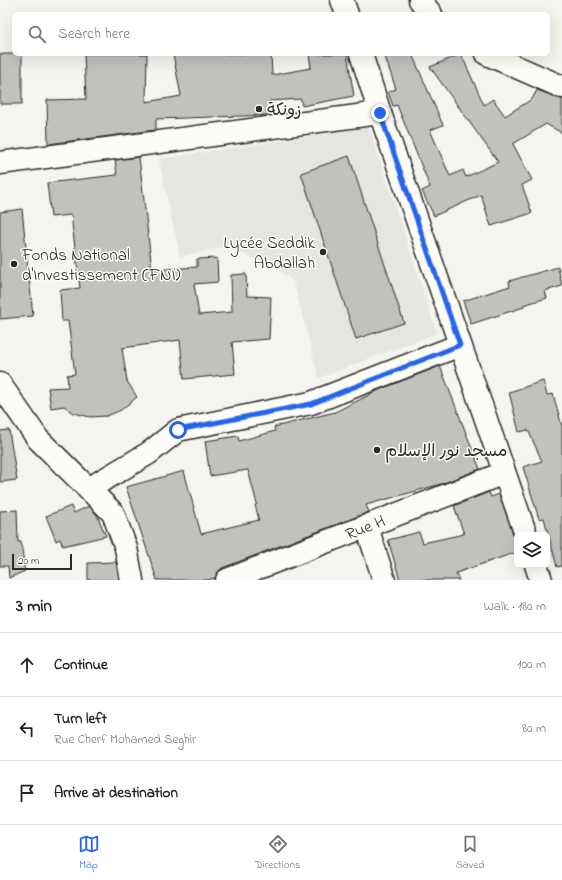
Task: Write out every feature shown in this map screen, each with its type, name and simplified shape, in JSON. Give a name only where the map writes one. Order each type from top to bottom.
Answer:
[{"type":"street","points":[[342,0],[346,12]]},
{"type":"street","points":[[420,0],[429,12]]},
{"type":"street","points":[[363,56],[380,113],[525,532]]},
{"type":"street","points":[[492,56],[562,87]]},
{"type":"street","points":[[0,163],[380,113]]},
{"type":"street","points":[[88,489],[149,453],[178,430],[311,404],[460,345]]},
{"type":"street","points":[[0,384],[38,439],[113,513],[126,548],[132,580]]},
{"type":"street","name":"Rue H","points":[[226,580],[504,473]]},
{"type":"street","points":[[367,527],[384,580]]},
{"type":"street","points":[[537,568],[541,580]]},
{"type":"shaded area","name":"Lycée Seddik Abdallah","points":[[369,127],[437,333],[319,378],[293,281],[273,265],[222,247],[180,257],[159,159]]},
{"type":"building","points":[[0,54],[22,56],[22,104],[0,104]]},
{"type":"building","points":[[84,56],[147,56],[146,102],[181,96],[173,56],[271,56],[272,75],[311,68],[309,56],[347,56],[354,96],[302,106],[301,99],[269,101],[270,115],[156,119],[156,130],[48,144],[47,100],[86,99]]},
{"type":"building","points":[[385,56],[413,56],[443,125],[430,130],[450,176],[463,170],[466,177],[498,162],[430,67],[456,56],[462,56],[484,105],[493,99],[505,116],[532,99],[537,90],[562,99],[562,133],[546,124],[513,144],[532,180],[522,185],[532,213],[491,226],[481,195],[434,216],[422,191],[430,187],[397,105],[393,106],[388,92],[396,89]]},
{"type":"building","points":[[349,156],[404,323],[356,339],[301,173]]},
{"type":"building","points":[[139,157],[152,270],[197,267],[197,259],[217,258],[218,282],[194,284],[199,315],[232,312],[231,275],[246,274],[247,296],[271,297],[269,339],[232,342],[235,374],[184,379],[180,340],[122,348],[127,381],[137,397],[121,410],[107,416],[90,417],[74,413],[64,406],[51,408],[48,388],[68,387],[67,375],[75,374],[68,321],[62,321],[60,290],[80,288],[71,215],[51,217],[47,183],[117,175],[115,160]]},
{"type":"building","name":"Fonds National d'Investissement (FNI)","points":[[22,209],[33,316],[0,319],[0,212]]},
{"type":"building","points":[[558,267],[562,286],[545,291],[547,298],[471,324],[463,301],[510,286],[509,281]]},
{"type":"building","points":[[440,366],[480,469],[441,484],[366,505],[369,512],[222,568],[215,578],[207,580],[157,580],[126,487],[184,471],[201,534],[259,520],[255,505],[257,504],[248,470],[210,476],[205,441],[238,436],[239,441],[275,431],[274,427],[335,412],[381,389]]},
{"type":"building","points":[[543,381],[547,395],[553,394],[562,426],[562,566],[557,567],[550,541],[550,532],[548,532],[544,518],[539,519],[523,467],[542,461],[528,430],[519,432],[509,392]]},
{"type":"building","points":[[9,430],[17,480],[0,482],[0,431]]},
{"type":"building","points":[[489,492],[491,497],[499,494],[514,535],[514,553],[456,573],[459,580],[400,580],[388,540],[419,532],[423,543],[464,534],[454,506]]},
{"type":"building","points":[[71,506],[74,513],[89,506],[97,515],[106,536],[63,546],[60,539],[56,541],[46,516]]},
{"type":"building","points":[[17,510],[18,542],[21,542],[25,571],[9,578],[8,566],[0,566],[0,511]]},
{"type":"building","points":[[116,562],[119,580],[88,580],[88,563]]},
{"type":"place","name":"زونكة","points":[[259,109]]},
{"type":"place","name":"Lycée Seddik Abdallah","points":[[323,252]]},
{"type":"place","name":"Fonds National d'Investissement (FNI)","points":[[14,264]]},
{"type":"place","name":"مسجد نور الإسلام","points":[[377,450]]},
{"type":"route","points":[[178,430],[210,425],[311,404],[460,345],[380,113]]}]
